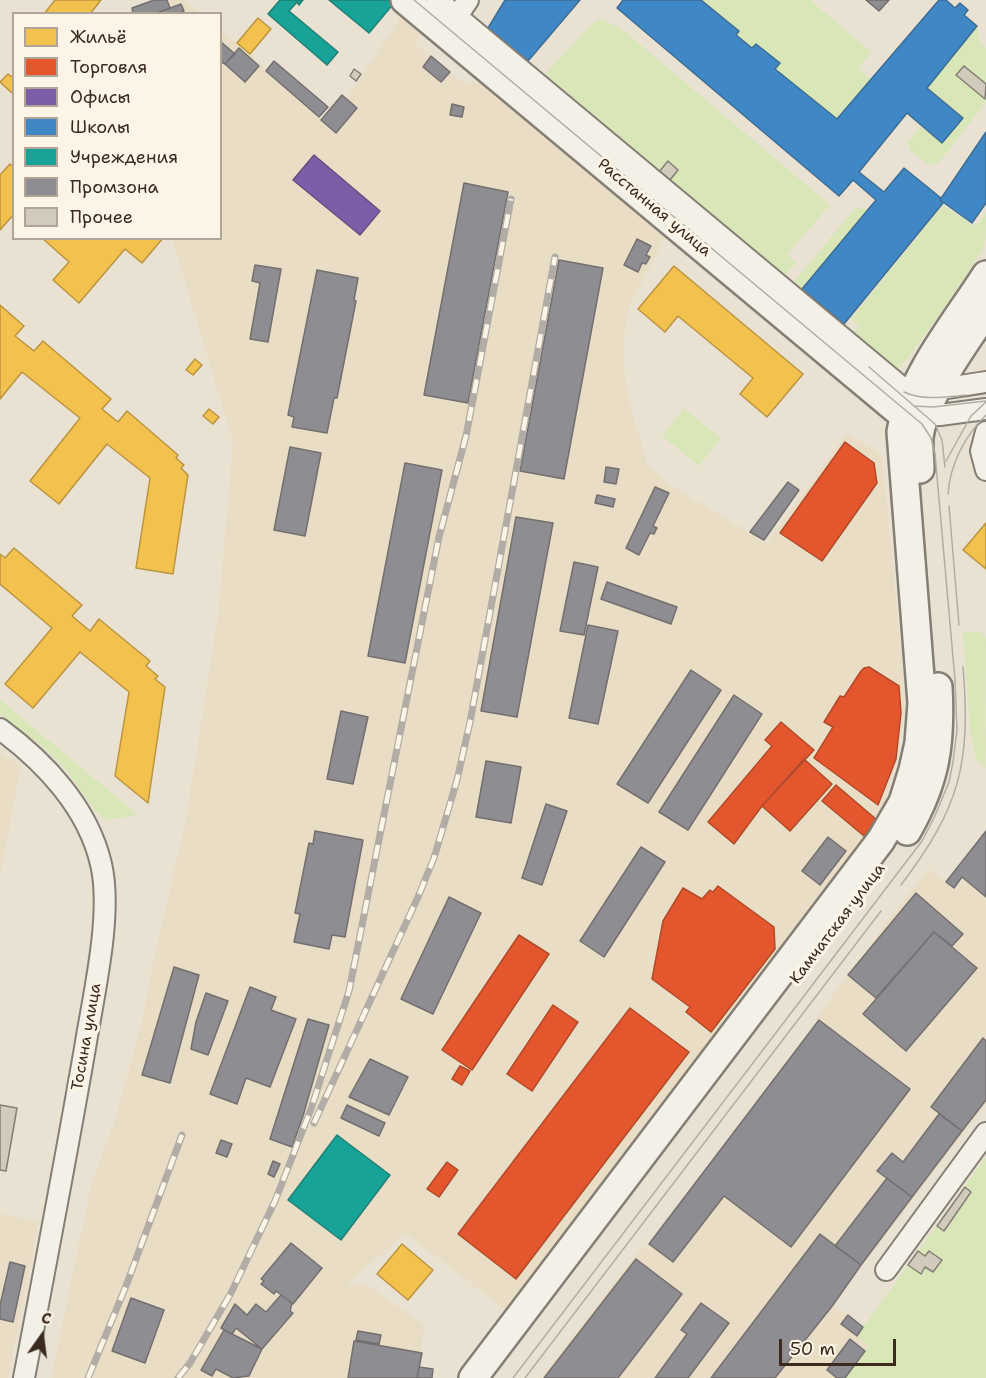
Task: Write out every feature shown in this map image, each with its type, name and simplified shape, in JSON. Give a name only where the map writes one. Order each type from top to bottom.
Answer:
[{"type":"main road","name":"Расстанная улица","points":[[405,0],[451,25],[913,409]]},
{"type":"main road","points":[[913,409],[924,371],[986,275]]},
{"type":"main road","name":"Камчатская улица","points":[[472,1378],[874,849],[891,826],[903,802],[916,756],[922,703],[901,443],[913,409],[938,388],[984,326]]},
{"type":"main road","name":"Камчатская улица","points":[[493,1378],[893,851],[919,810],[934,768],[939,722],[938,678],[919,444],[913,409]]},
{"type":"street","name":"Расстанная улица","points":[[437,0],[451,25]]},
{"type":"street","points":[[451,25],[468,0]]},
{"type":"street","points":[[938,388],[986,382]]},
{"type":"street","points":[[913,409],[986,409]]},
{"type":"street","points":[[986,432],[981,451],[986,470]]},
{"type":"street","name":"Тосина улица","points":[[0,729],[33,755],[52,775],[78,811],[90,831],[98,852],[102,866],[104,899],[101,947],[93,999],[56,1213],[24,1378]]},
{"type":"street","points":[[886,1269],[986,1133]]},
{"type":"shaded area","points":[[154,0],[185,0],[200,12],[128,12],[132,8]]},
{"type":"shaded area","points":[[404,13],[420,27],[416,45],[463,83],[481,81],[667,234],[630,305],[624,337],[625,378],[648,465],[672,486],[767,543],[847,433],[882,455],[903,672],[904,710],[898,755],[878,822],[506,1310],[405,1233],[346,1286],[365,1284],[424,1324],[419,1367],[432,1378],[51,1378],[92,1181],[115,1120],[142,1021],[153,961],[185,825],[218,614],[233,443],[172,240],[222,240],[222,31],[321,119],[342,95],[346,98]]},
{"type":"shaded area","points":[[0,752],[21,766],[0,877]]},
{"type":"shaded area","points":[[928,868],[954,890],[965,878],[986,896],[986,1104],[833,1304],[863,1327],[857,1336],[869,1345],[845,1378],[541,1378],[638,1252],[649,1244],[700,1177],[819,1020],[814,1020]]},
{"type":"shaded area","points":[[0,1214],[39,1221],[8,1378],[0,1378]]},
{"type":"green space","points":[[701,0],[810,0],[871,52],[858,69],[871,79],[837,119],[775,69],[780,63],[756,44],[752,48],[736,35],[739,31]]},
{"type":"green space","points":[[601,19],[623,30],[830,205],[787,254],[796,263],[785,275],[545,74],[593,23]]},
{"type":"green space","points":[[977,26],[980,42],[986,49],[986,102],[941,160],[934,165],[927,164],[910,150],[908,142],[922,126],[942,143],[963,118],[927,88]]},
{"type":"green space","points":[[943,205],[976,227],[986,212],[985,245],[957,290],[903,364],[896,370],[853,333],[859,326],[851,319]]},
{"type":"green space","points":[[855,208],[868,210],[802,289],[794,282]]},
{"type":"green space","points":[[684,409],[721,438],[699,466],[662,436]]},
{"type":"green space","points":[[963,632],[981,632],[986,638],[985,768],[976,759],[970,728]]},
{"type":"green space","points":[[0,700],[138,815],[105,820],[58,761],[0,714]]},
{"type":"green space","points":[[986,1157],[986,1378],[845,1378],[869,1345],[857,1336]]},
{"type":"building: Жильё","points":[[55,0],[101,0],[92,12],[46,12]]},
{"type":"building: Жильё","points":[[258,18],[271,29],[250,54],[237,43]]},
{"type":"building: Жильё","points":[[8,74],[12,77],[12,93],[0,82]]},
{"type":"building: Жильё","points":[[10,164],[12,166],[12,216],[0,230],[0,175]]},
{"type":"building: Жильё","points":[[44,240],[161,240],[142,263],[125,249],[79,303],[53,280],[69,262]]},
{"type":"building: Жильё","points":[[674,266],[803,374],[767,417],[740,394],[753,378],[678,316],[665,332],[638,309]]},
{"type":"building: Жильё","points":[[0,305],[24,326],[15,336],[34,351],[43,341],[111,399],[102,409],[118,422],[127,411],[178,455],[176,458],[184,465],[181,468],[188,475],[173,574],[136,568],[150,478],[107,444],[59,504],[30,481],[80,418],[22,372],[0,399]]},
{"type":"building: Жильё","points":[[195,359],[202,365],[193,375],[186,370]]},
{"type":"building: Жильё","points":[[209,409],[219,417],[213,424],[203,416]]},
{"type":"building: Жильё","points":[[986,523],[986,569],[963,550]]},
{"type":"building: Жильё","points":[[14,548],[82,605],[72,616],[90,631],[99,619],[150,661],[146,666],[158,676],[155,679],[165,687],[148,803],[115,776],[129,692],[80,652],[33,708],[5,684],[52,628],[0,584],[0,554],[5,558]]},
{"type":"building: Жильё","points":[[402,1244],[433,1270],[408,1300],[377,1274]]},
{"type":"building: Торговля","points":[[845,442],[874,463],[877,483],[822,561],[780,533]]},
{"type":"building: Торговля","points":[[869,667],[899,686],[901,713],[896,759],[878,805],[814,758],[833,727],[824,722],[840,696],[844,697],[861,671]]},
{"type":"building: Торговля","points":[[781,722],[814,750],[762,806],[734,844],[708,822],[772,746],[765,740]]},
{"type":"building: Торговля","points":[[804,759],[832,784],[790,831],[762,806]]},
{"type":"building: Торговля","points":[[836,785],[877,820],[864,836],[822,801]]},
{"type":"building: Торговля","points":[[718,886],[774,927],[775,949],[711,1032],[686,1012],[690,1007],[652,979],[663,921],[683,888],[702,899],[710,890],[713,892]]},
{"type":"building: Торговля","points":[[519,935],[549,954],[472,1070],[442,1050]]},
{"type":"building: Торговля","points":[[553,1005],[578,1022],[532,1091],[507,1074]]},
{"type":"building: Торговля","points":[[630,1008],[689,1052],[516,1279],[458,1234]]},
{"type":"building: Торговля","points":[[460,1066],[470,1071],[462,1085],[452,1079]]},
{"type":"building: Торговля","points":[[447,1162],[458,1170],[439,1197],[427,1189]]},
{"type":"building: Офисы","points":[[314,155],[380,211],[360,235],[293,180]]},
{"type":"building: Школы","points":[[505,0],[580,0],[528,61],[488,28]]},
{"type":"building: Школы","points":[[623,0],[701,0],[739,31],[736,35],[752,48],[756,44],[780,63],[775,69],[837,119],[939,0],[946,0],[955,8],[960,3],[968,10],[964,15],[977,26],[927,88],[963,118],[942,143],[907,113],[859,172],[884,192],[904,168],[941,198],[943,203],[844,324],[802,289],[876,200],[853,180],[839,196],[617,8]]},
{"type":"building: Школы","points":[[986,132],[986,203],[972,223],[940,200]]},
{"type":"building: Учреждения","points":[[280,0],[303,0],[299,5],[297,2],[289,11],[338,52],[327,65],[268,14]]},
{"type":"building: Учреждения","points":[[329,0],[390,0],[394,3],[369,33]]},
{"type":"building: Учреждения","points":[[337,1135],[390,1175],[341,1240],[288,1200]]},
{"type":"building: Промзона","points":[[154,0],[167,0],[170,8],[159,12],[133,12],[132,8]]},
{"type":"building: Промзона","points":[[866,0],[889,0],[879,11]]},
{"type":"building: Промзона","points":[[181,4],[184,11],[182,12],[159,12]]},
{"type":"building: Промзона","points":[[222,43],[235,54],[225,64],[222,62]]},
{"type":"building: Промзона","points":[[239,48],[259,66],[245,82],[225,64]]},
{"type":"building: Промзона","points":[[431,56],[450,72],[441,82],[423,67]]},
{"type":"building: Промзона","points":[[274,61],[328,107],[319,117],[266,71]]},
{"type":"building: Промзона","points":[[342,95],[357,108],[336,133],[321,120]]},
{"type":"building: Промзона","points":[[452,104],[464,107],[462,117],[450,115]]},
{"type":"building: Промзона","points":[[464,183],[508,192],[468,403],[424,395]]},
{"type":"building: Промзона","points":[[637,239],[651,246],[646,255],[650,257],[646,264],[642,263],[638,272],[624,265]]},
{"type":"building: Промзона","points":[[559,260],[603,268],[564,479],[520,471]]},
{"type":"building: Промзона","points":[[255,265],[281,269],[268,342],[250,339],[260,283],[252,281]]},
{"type":"building: Промзона","points":[[317,270],[358,278],[354,300],[356,301],[337,398],[334,398],[327,433],[292,427],[294,417],[288,415]]},
{"type":"building: Промзона","points":[[290,447],[321,453],[305,536],[274,530]]},
{"type":"building: Промзона","points":[[405,463],[442,470],[405,663],[368,656]]},
{"type":"building: Промзона","points":[[606,467],[619,469],[616,484],[604,482]]},
{"type":"building: Промзона","points":[[788,482],[799,490],[764,540],[750,532]]},
{"type":"building: Промзона","points":[[655,487],[669,493],[653,526],[657,528],[654,534],[650,533],[639,555],[626,548]]},
{"type":"building: Промзона","points":[[597,495],[615,499],[613,507],[595,503]]},
{"type":"building: Промзона","points":[[516,517],[553,523],[517,717],[481,711]]},
{"type":"building: Промзона","points":[[574,562],[598,567],[584,635],[560,631]]},
{"type":"building: Промзона","points":[[607,582],[677,607],[671,624],[601,599]]},
{"type":"building: Промзона","points":[[588,625],[618,631],[598,724],[569,718]]},
{"type":"building: Промзона","points":[[691,670],[721,690],[648,803],[617,784]]},
{"type":"building: Промзона","points":[[734,695],[762,714],[688,830],[659,812]]},
{"type":"building: Промзона","points":[[341,711],[368,717],[353,784],[327,779]]},
{"type":"building: Промзона","points":[[486,761],[521,767],[511,823],[476,817]]},
{"type":"building: Промзона","points":[[546,804],[567,811],[542,885],[522,878]]},
{"type":"building: Промзона","points":[[315,831],[363,840],[345,937],[332,935],[329,949],[294,942],[300,914],[295,913],[309,843],[313,844]]},
{"type":"building: Промзона","points":[[986,831],[986,897],[962,877],[954,888],[946,882]]},
{"type":"building: Промзона","points":[[828,837],[846,851],[820,885],[802,871]]},
{"type":"building: Промзона","points":[[641,847],[665,862],[604,957],[580,941]]},
{"type":"building: Промзона","points":[[916,893],[963,934],[952,946],[934,932],[876,998],[848,975]]},
{"type":"building: Промзона","points":[[449,897],[481,913],[433,1014],[401,999]]},
{"type":"building: Промзона","points":[[934,932],[977,968],[906,1051],[863,1014]]},
{"type":"building: Промзона","points":[[174,967],[199,975],[170,1083],[142,1075]]},
{"type":"building: Промзона","points":[[250,987],[276,997],[271,1010],[296,1019],[270,1087],[246,1078],[237,1104],[210,1094]]},
{"type":"building: Промзона","points":[[206,993],[228,1001],[208,1055],[191,1049],[196,1022]]},
{"type":"building: Промзона","points":[[308,1019],[329,1025],[292,1147],[270,1139]]},
{"type":"building: Промзона","points":[[819,1020],[910,1089],[791,1247],[724,1196],[673,1262],[649,1244]]},
{"type":"building: Промзона","points":[[983,1038],[986,1041],[986,1100],[962,1131],[931,1107]]},
{"type":"building: Промзона","points":[[370,1059],[408,1077],[389,1115],[349,1097]]},
{"type":"building: Промзона","points":[[347,1105],[385,1123],[379,1136],[341,1118]]},
{"type":"building: Промзона","points":[[939,1114],[962,1131],[912,1197],[877,1171],[892,1153],[903,1162]]},
{"type":"building: Промзона","points":[[221,1140],[232,1144],[227,1157],[216,1153]]},
{"type":"building: Промзона","points":[[273,1161],[280,1164],[274,1177],[268,1174]]},
{"type":"building: Промзона","points":[[887,1178],[912,1197],[861,1265],[835,1246]]},
{"type":"building: Промзона","points":[[820,1234],[861,1265],[833,1305],[775,1378],[711,1378]]},
{"type":"building: Промзона","points":[[291,1243],[322,1268],[293,1304],[276,1291],[274,1294],[261,1284],[264,1281],[261,1279]]},
{"type":"building: Промзона","points":[[636,1259],[682,1294],[618,1378],[544,1378]]},
{"type":"building: Промзона","points":[[10,1262],[25,1266],[13,1322],[0,1319],[0,1305]]},
{"type":"building: Промзона","points":[[281,1295],[292,1303],[290,1311],[293,1313],[262,1349],[236,1328],[232,1334],[221,1328],[235,1304],[247,1315],[256,1304],[266,1312]]},
{"type":"building: Промзона","points":[[131,1298],[164,1310],[145,1363],[112,1351]]},
{"type":"building: Промзона","points":[[701,1303],[729,1323],[688,1378],[655,1378],[687,1334],[681,1330]]},
{"type":"building: Промзона","points":[[848,1315],[863,1327],[857,1336],[841,1324]]},
{"type":"building: Промзона","points":[[224,1330],[262,1349],[249,1376],[233,1378],[216,1369],[212,1376],[201,1370]]},
{"type":"building: Промзона","points":[[358,1331],[381,1335],[379,1344],[356,1340]]},
{"type":"building: Промзона","points":[[850,1339],[865,1351],[845,1378],[837,1378],[827,1370]]},
{"type":"building: Промзона","points":[[354,1341],[422,1353],[417,1378],[348,1378]]},
{"type":"building: Промзона","points":[[419,1367],[433,1369],[432,1378],[417,1378]]},
{"type":"building: Прочее","points":[[964,66],[986,84],[985,99],[956,75]]},
{"type":"building: Прочее","points":[[354,69],[361,74],[356,81],[350,76]]},
{"type":"building: Прочее","points":[[668,161],[678,170],[670,180],[659,172]]},
{"type":"building: Прочее","points":[[0,1105],[17,1108],[6,1171],[0,1170]]},
{"type":"building: Прочее","points":[[965,1187],[971,1192],[944,1231],[937,1226]]},
{"type":"building: Прочее","points":[[918,1251],[925,1256],[929,1251],[942,1260],[933,1272],[925,1267],[921,1274],[908,1265]]},
{"type":"tram line","points":[[414,0],[922,424],[931,438],[935,454],[955,680],[957,730],[949,782],[922,841],[513,1378]]},
{"type":"tram line","points":[[869,367],[935,424],[942,440],[945,467]]},
{"type":"tram line","points":[[904,392],[927,397],[966,395]]},
{"type":"tram line","points":[[914,406],[933,407],[986,401]]},
{"type":"tram line","points":[[946,461],[971,416],[986,402]]},
{"type":"tram line","points":[[948,494],[955,461],[971,432],[986,415]]},
{"type":"tram line","points":[[949,506],[959,625]]},
{"type":"tram line","points":[[901,885],[937,832],[957,783],[965,731],[963,667]]},
{"type":"tram line","points":[[525,1378],[881,911]]},
{"type":"railway","points":[[178,1378],[190,1363],[231,1293],[275,1201],[311,1109],[349,991],[439,537],[466,436],[511,199]]},
{"type":"railway","points":[[314,1123],[418,897],[434,858],[457,780],[470,722],[555,257]]},
{"type":"railway","points":[[88,1378],[126,1286],[182,1135]]}]
